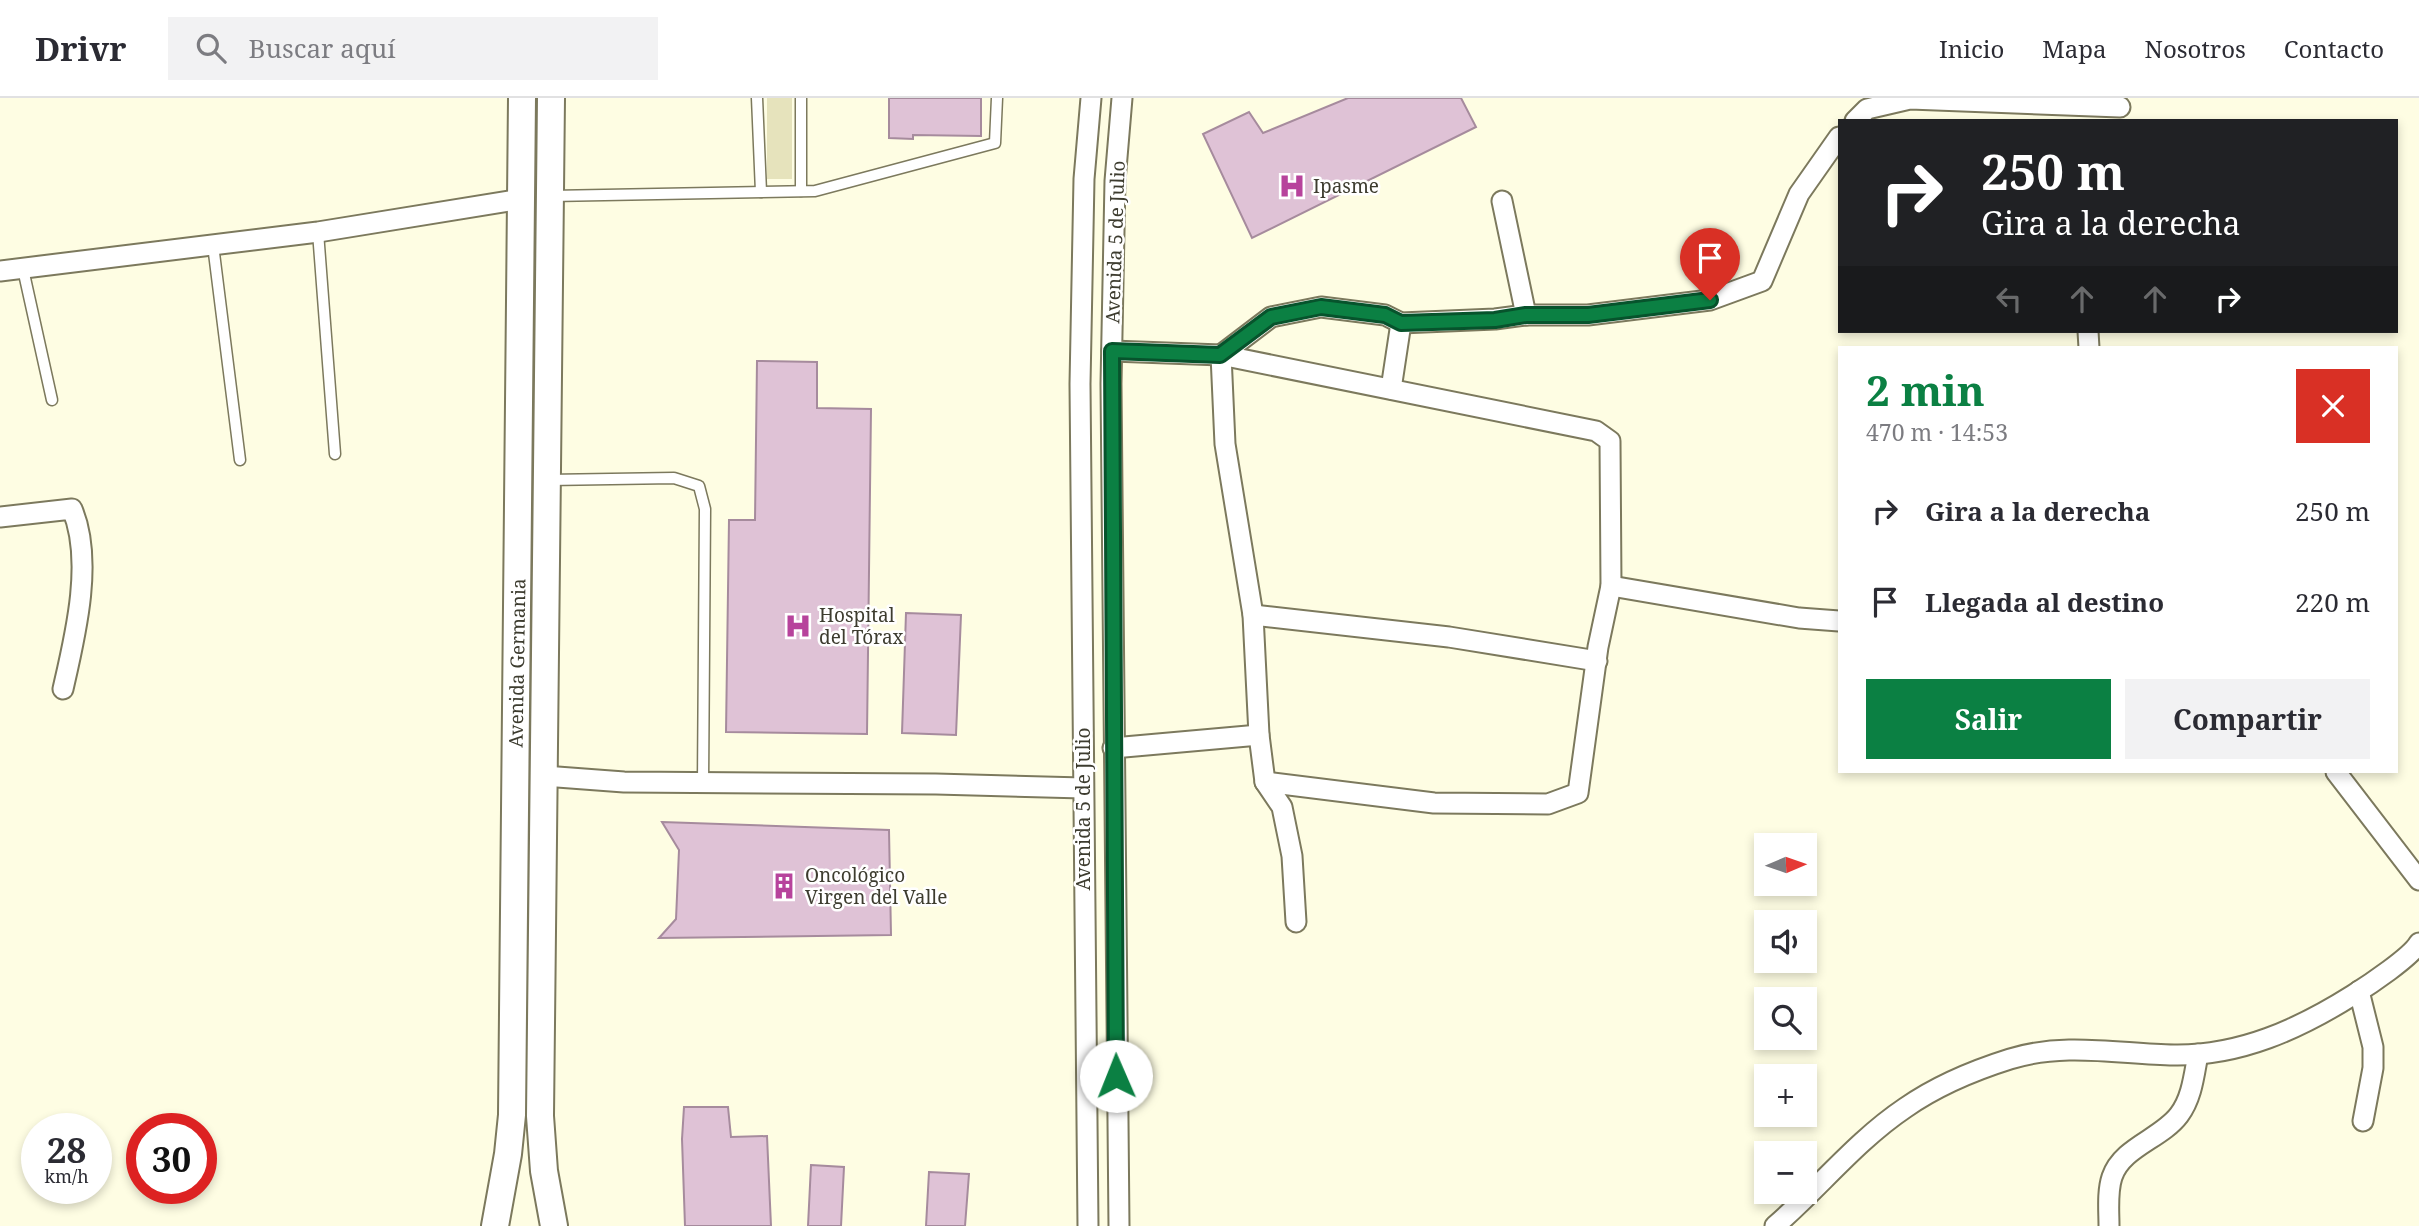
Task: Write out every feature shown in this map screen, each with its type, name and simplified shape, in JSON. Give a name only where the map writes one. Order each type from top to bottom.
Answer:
[{"type":"street","name":"Avenida Germania","points":[[495,1226],[512,1115],[523,98]]},
{"type":"street","name":"Avenida Germania","points":[[551,98],[540,1116],[544,1171],[554,1226]]},
{"type":"street","name":"Avenida 5 de Julio","points":[[1088,1226],[1080,384],[1084,179],[1091,98]]},
{"type":"street","name":"Avenida 5 de Julio","points":[[1119,1226],[1112,351],[1115,181],[1122,98]]},
{"type":"street","points":[[1857,119],[1867,109],[1910,99],[2120,108]]},
{"type":"street","points":[[1220,355],[1271,317],[1321,307],[1385,315],[1401,323],[1495,320],[1526,315],[1588,315],[1710,300],[1762,281],[1799,194],[1838,138]]},
{"type":"street","points":[[0,271],[318,232],[522,199]]},
{"type":"street","points":[[1502,201],[1526,315]]},
{"type":"street","points":[[1391,389],[1401,323]]},
{"type":"street","points":[[1112,351],[1220,355],[1596,431],[1610,440],[1611,586],[1578,793],[1548,804],[1434,803],[1265,782]]},
{"type":"street","points":[[1220,355],[1225,444],[1253,615],[1259,735],[1265,782],[1282,807],[1292,856],[1296,922]]},
{"type":"street","points":[[0,517],[72,509],[79,526],[81,573],[78,624],[63,689]]},
{"type":"street","points":[[1611,586],[1799,618],[1838,621]]},
{"type":"street","points":[[1253,615],[1449,637],[1597,661]]},
{"type":"street","points":[[1114,748],[1259,735]]},
{"type":"street","points":[[2337,773],[2419,881]]},
{"type":"street","points":[[544,776],[624,782],[923,783],[1083,788]]},
{"type":"street","points":[[1775,1226],[1849,1154],[1904,1108],[1925,1095],[2011,1059],[2065,1049],[2198,1054],[2227,1051],[2254,1044],[2309,1020],[2359,991],[2415,950],[2419,943]]},
{"type":"street","points":[[2359,991],[2373,1047],[2371,1079],[2363,1121]]},
{"type":"street","points":[[2109,1226],[2112,1177],[2119,1164],[2167,1128],[2178,1116],[2192,1086],[2198,1054]]},
{"type":"lane","points":[[758,98],[761,192]]},
{"type":"lane","points":[[801,98],[801,191]]},
{"type":"lane","points":[[550,197],[815,191],[995,143],[997,98]]},
{"type":"lane","points":[[318,232],[335,454]]},
{"type":"lane","points":[[213,245],[240,460]]},
{"type":"lane","points":[[23,269],[51,400]]},
{"type":"lane","points":[[548,481],[674,478],[699,486],[705,509],[703,783]]},
{"type":"shaded area","points":[[767,98],[792,98],[792,179],[767,179]]},
{"type":"building","points":[[889,98],[981,98],[981,136],[913,135],[913,139],[889,138]]},
{"type":"building","name":"Ipasme","points":[[1348,98],[1461,98],[1476,127],[1252,238],[1203,134],[1249,112],[1263,133]]},
{"type":"building","name":"Hospital del Tórax","points":[[757,361],[817,362],[817,408],[871,409],[867,734],[726,732],[729,520],[755,520]]},
{"type":"building","points":[[906,613],[961,615],[956,735],[902,733]]},
{"type":"building","name":"Oncológico Virgen del Valle","points":[[662,822],[889,830],[891,935],[659,938],[676,919],[679,850]]},
{"type":"building","points":[[684,1107],[728,1107],[731,1137],[767,1136],[771,1226],[685,1226],[682,1139]]},
{"type":"building","points":[[811,1165],[844,1167],[841,1226],[808,1226]]},
{"type":"building","points":[[929,1172],[969,1174],[965,1226],[926,1226]]},
{"type":"place","name":"Ipasme","points":[[1292,186]]},
{"type":"place","name":"Hospital del Tórax","points":[[798,626]]},
{"type":"place","name":"Oncológico Virgen del Valle","points":[[784,886]]},
{"type":"route","points":[[1116,1076],[1112,351],[1220,355],[1271,317],[1321,307],[1385,315],[1401,323],[1495,320],[1526,315],[1588,315],[1710,300]]}]
